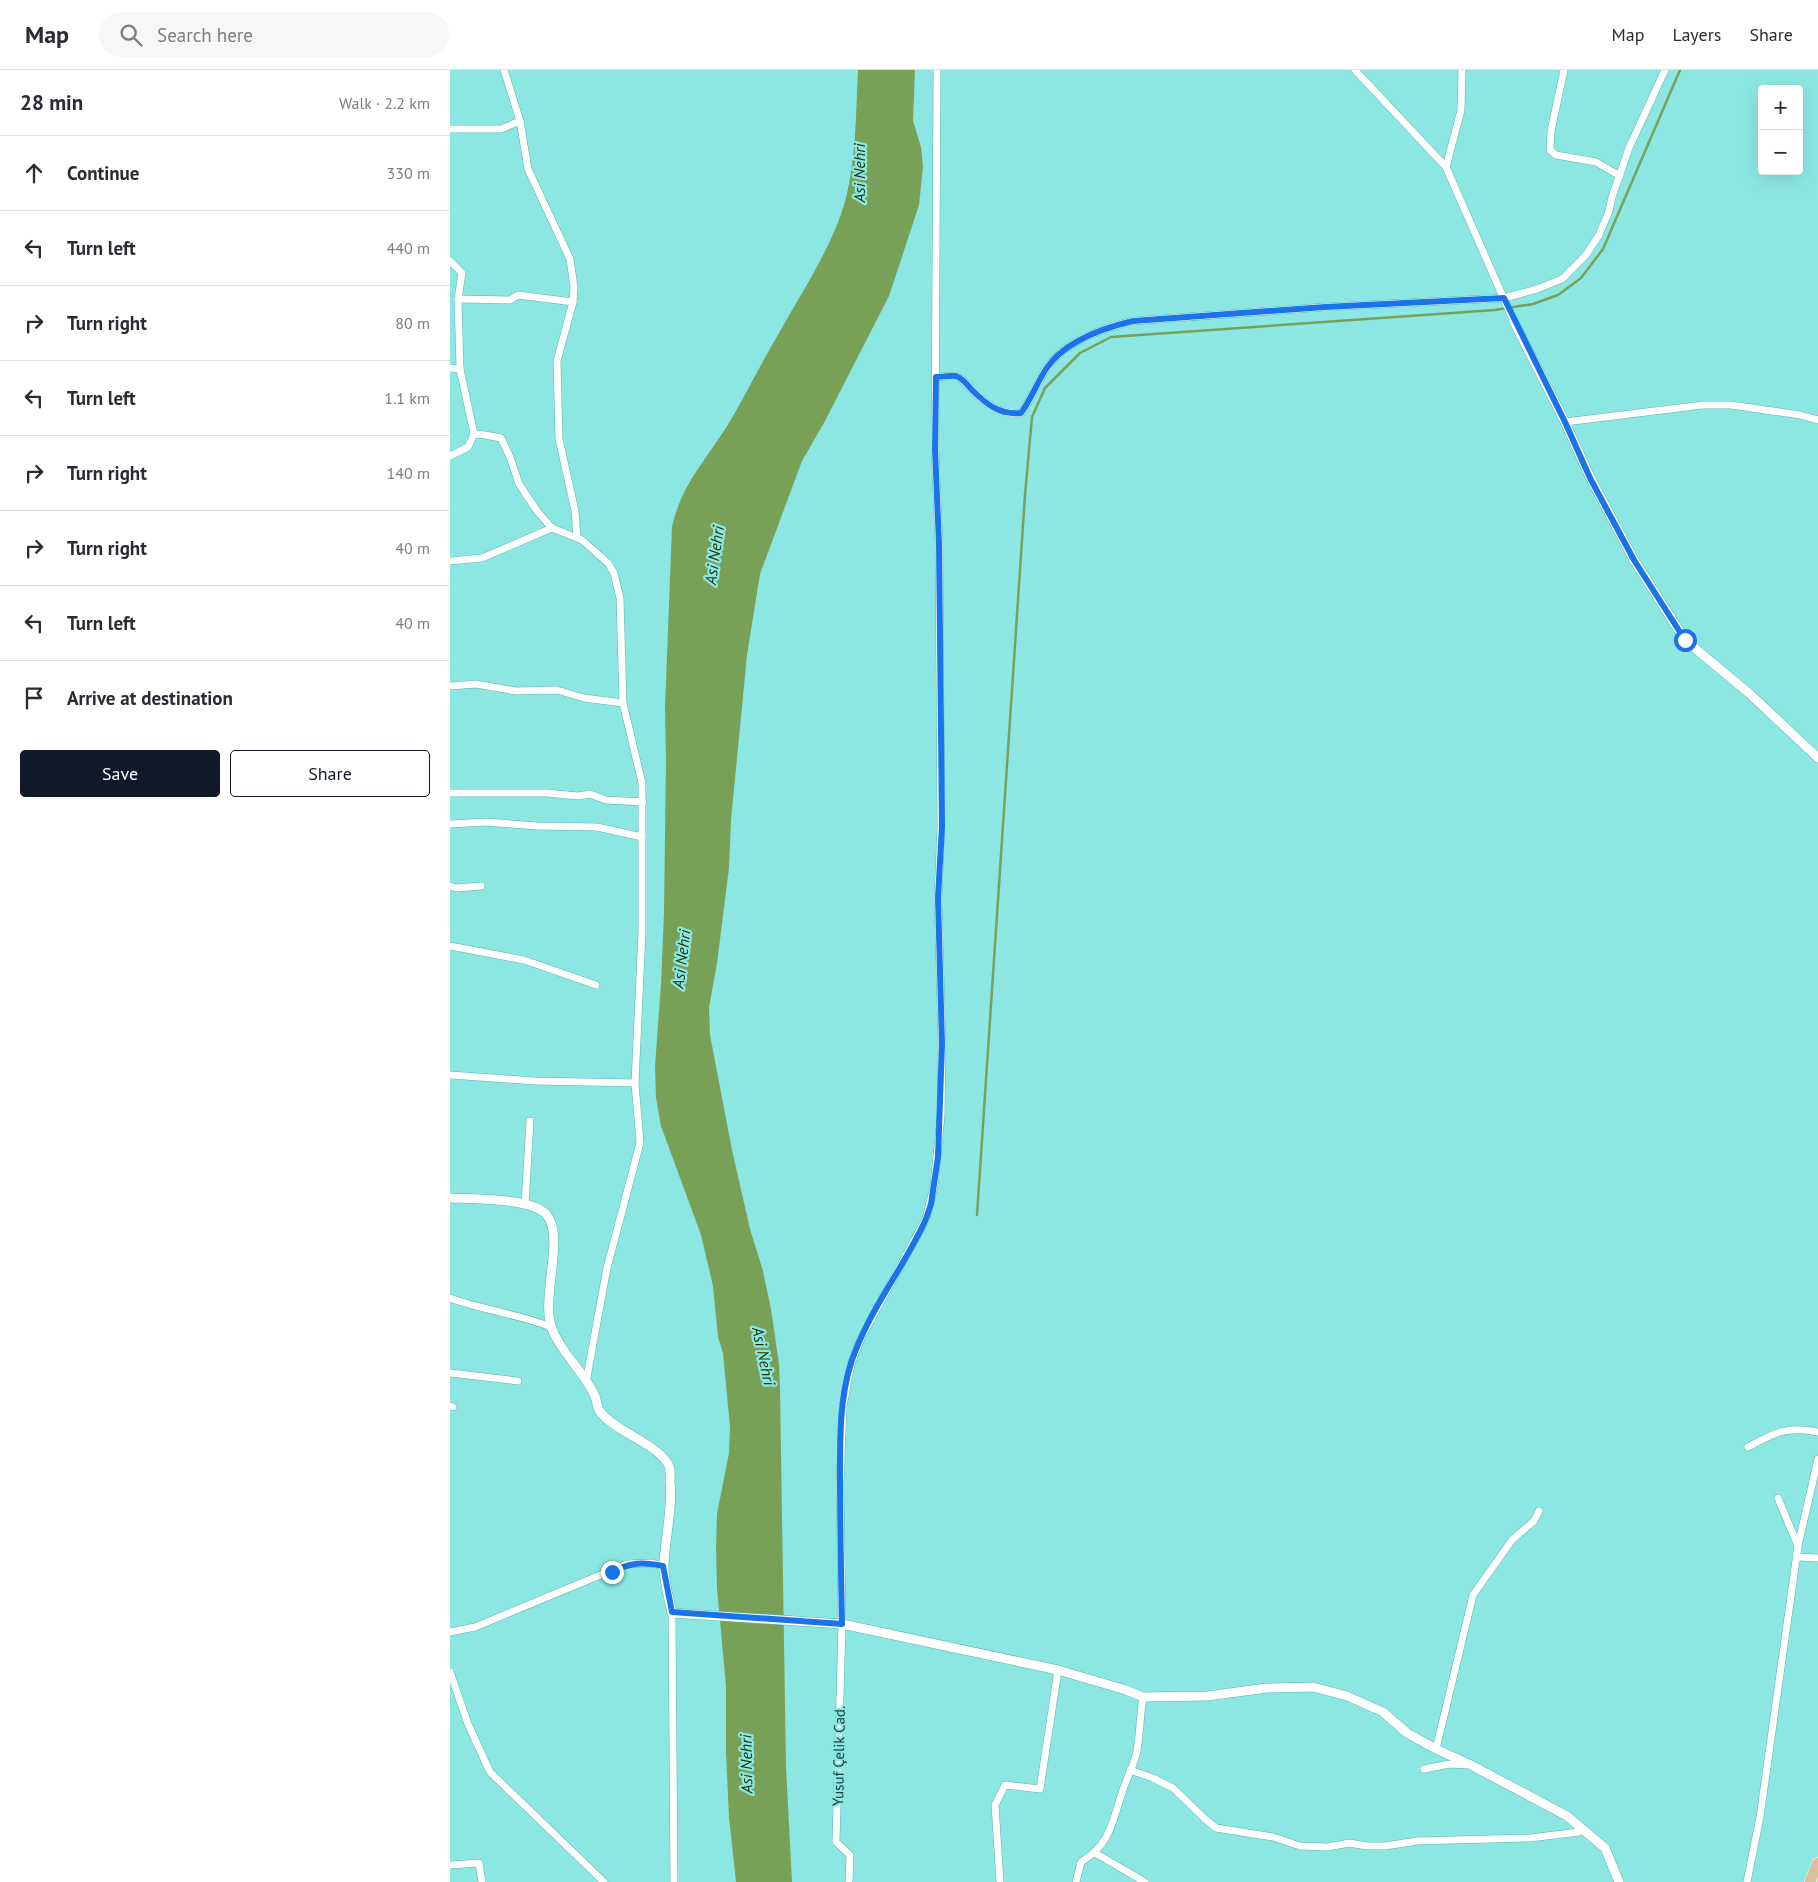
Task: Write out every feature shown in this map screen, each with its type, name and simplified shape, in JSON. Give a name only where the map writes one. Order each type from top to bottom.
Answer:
[{"type":"main road","points":[[1810,1882],[1818,1863]]},
{"type":"street","points":[[504,70],[520,121],[528,169],[570,260],[574,287],[573,302],[557,362],[559,439],[575,511],[577,537]]},
{"type":"street","name":"Yusuf Çelik Cad.","points":[[849,1882],[850,1855],[836,1842],[842,1624],[840,1458],[843,1406],[848,1375],[855,1352],[868,1322],[926,1219],[931,1204],[938,1157],[942,1044],[938,898],[942,826],[939,544],[935,449],[937,70]]},
{"type":"street","points":[[1355,70],[1446,167],[1514,322],[1565,422],[1590,478],[1634,560],[1685,640],[1750,694],[1818,758]]},
{"type":"street","points":[[1446,167],[1460,110],[1462,70]]},
{"type":"street","points":[[1564,70],[1550,150],[1556,155],[1596,162],[1620,176]]},
{"type":"street","points":[[936,377],[955,376],[998,411],[1010,414],[1021,413],[1048,366],[1084,337],[1108,326],[1133,321],[1325,307],[1504,298],[1537,289],[1562,279],[1586,255],[1602,227],[1609,212],[1612,197],[1629,148],[1665,70]]},
{"type":"street","points":[[450,129],[501,129],[520,121]]},
{"type":"street","points":[[450,261],[462,273],[458,299],[460,369],[474,434],[468,447],[450,456]]},
{"type":"street","points":[[458,299],[510,300],[518,295],[573,302]]},
{"type":"street","points":[[450,368],[460,369]]},
{"type":"street","points":[[1565,422],[1702,405],[1731,405],[1800,415],[1818,420]]},
{"type":"street","points":[[474,434],[485,434],[501,438],[519,484],[537,511],[552,528],[582,540],[608,563],[614,573],[620,598],[623,704],[642,783],[642,932],[635,1083],[640,1143],[607,1268],[586,1382]]},
{"type":"street","points":[[450,560],[482,558],[552,528]]},
{"type":"street","points":[[450,686],[476,684],[516,691],[557,690],[584,698],[623,704]]},
{"type":"street","points":[[450,793],[578,796],[590,794],[606,800],[643,802]]},
{"type":"street","points":[[450,824],[486,822],[537,826],[597,827],[642,837]]},
{"type":"street","points":[[450,886],[457,888],[481,886]]},
{"type":"street","points":[[450,946],[524,960],[596,985]]},
{"type":"street","points":[[450,1075],[535,1081],[635,1083]]},
{"type":"street","points":[[525,1204],[530,1121]]},
{"type":"street","points":[[450,1198],[482,1199],[525,1204],[546,1213],[553,1227],[548,1303],[551,1327],[566,1354],[595,1396],[599,1412],[624,1432],[657,1450],[669,1467],[671,1489],[670,1513],[663,1566],[676,1613],[674,1882]]},
{"type":"street","points":[[450,1298],[510,1316],[529,1318],[551,1327]]},
{"type":"street","points":[[450,1373],[518,1381]]},
{"type":"street","points":[[1748,1446],[1773,1433],[1803,1429],[1818,1432]]},
{"type":"street","points":[[1747,1882],[1760,1817],[1798,1546],[1818,1459]]},
{"type":"street","points":[[1778,1498],[1798,1546]]},
{"type":"street","points":[[1436,1749],[1473,1595],[1512,1540],[1534,1521],[1539,1511]]},
{"type":"street","points":[[1797,1557],[1818,1558]]},
{"type":"street","points":[[450,1632],[475,1627],[627,1564],[663,1566]]},
{"type":"street","points":[[676,1613],[831,1622],[1058,1670],[1126,1690],[1143,1697],[1207,1696],[1267,1688],[1313,1687],[1347,1696],[1383,1712],[1407,1733],[1436,1749],[1472,1765],[1567,1816],[1605,1848],[1619,1882]]},
{"type":"street","points":[[1000,1882],[995,1805],[1005,1785],[1040,1789],[1058,1670]]},
{"type":"street","points":[[450,1672],[468,1724],[490,1772],[604,1882]]},
{"type":"street","points":[[1076,1882],[1081,1862],[1095,1853],[1104,1841],[1116,1815],[1123,1789],[1137,1752],[1143,1697]]},
{"type":"street","points":[[1424,1769],[1450,1764],[1472,1765]]},
{"type":"street","points":[[1130,1770],[1153,1778],[1173,1788],[1216,1828],[1273,1837],[1300,1846],[1328,1847],[1349,1843],[1385,1846],[1417,1841],[1530,1838],[1579,1832],[1582,1829]]},
{"type":"street","points":[[1095,1853],[1145,1882]]},
{"type":"street","points":[[450,1865],[479,1862],[482,1882]]},
{"type":"water","name":"Asi Nehri","points":[[858,70],[915,70],[913,121],[921,147],[923,167],[919,205],[889,296],[825,421],[802,461],[760,574],[747,655],[731,820],[729,868],[717,963],[709,1008],[710,1035],[732,1150],[771,1309],[779,1364],[780,1389],[786,1767],[792,1882],[736,1882],[729,1817],[726,1752],[726,1686],[717,1588],[717,1514],[729,1453],[730,1427],[723,1353],[718,1337],[713,1286],[701,1235],[661,1126],[656,1098],[655,1066],[664,913],[665,708],[672,527],[690,482],[733,416],[817,267],[840,216],[846,198],[852,167]]},
{"type":"waterway","points":[[977,1215],[1025,495],[1032,417],[1045,388],[1080,353],[1111,337],[1495,310],[1533,304],[1558,295],[1581,278],[1603,249],[1680,70]]},
{"type":"route","points":[[612,1572],[627,1564],[663,1566],[672,1612],[842,1624],[841,1425],[850,1364],[868,1322],[926,1219],[931,1204],[938,1157],[942,1044],[938,898],[942,826],[939,544],[935,449],[936,377],[955,376],[998,411],[1010,414],[1021,413],[1048,366],[1084,337],[1108,326],[1133,321],[1325,307],[1504,298],[1514,322],[1565,422],[1590,478],[1634,560],[1685,640]]}]
